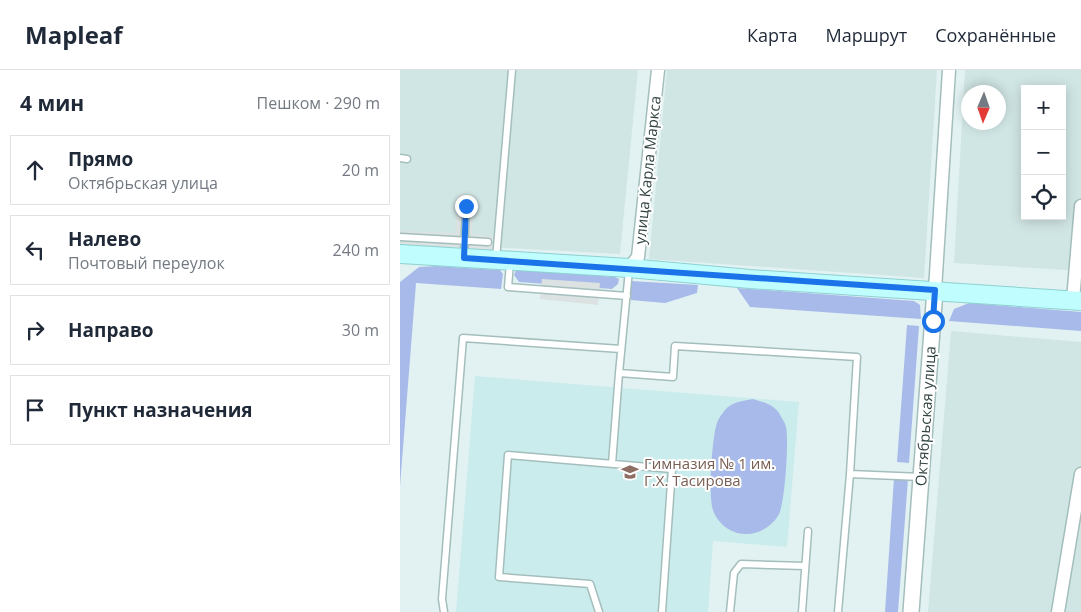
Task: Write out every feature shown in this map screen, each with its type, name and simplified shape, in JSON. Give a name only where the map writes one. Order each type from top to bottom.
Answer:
[{"type":"main road","points":[[400,254],[629,268],[1077,300]]},
{"type":"street","name":"улица Карла Маркса","points":[[629,268],[638,256],[658,70]]},
{"type":"street","name":"Октябрьская улица","points":[[911,612],[949,70]]},
{"type":"street","points":[[1077,300],[1081,206]]},
{"type":"street","points":[[1058,612],[1081,474]]},
{"type":"lane","points":[[512,70],[503,261],[508,287],[627,296]]},
{"type":"lane","points":[[464,258],[466,206]]},
{"type":"lane","points":[[400,237],[488,242]]},
{"type":"lane","points":[[612,464],[629,268]]},
{"type":"lane","points":[[444,612],[442,599],[463,338],[621,349]]},
{"type":"lane","points":[[619,373],[673,377],[675,346],[857,357],[850,474],[838,612]]},
{"type":"lane","points":[[599,612],[590,584],[499,577],[508,455],[672,469],[662,612]]},
{"type":"lane","points":[[850,474],[921,477]]},
{"type":"lane","points":[[802,612],[808,531]]},
{"type":"lane","points":[[730,612],[734,573],[741,564],[806,566]]},
{"type":"shaded area","points":[[400,70],[638,70],[620,254],[400,242]]},
{"type":"shaded area","points":[[667,70],[937,70],[924,278],[649,259]]},
{"type":"shaded area","points":[[965,70],[1081,70],[1081,271],[954,263],[962,130],[1006,130],[1006,85],[964,85]]},
{"type":"shaded area","points":[[459,195],[474,196],[472,234],[493,237],[492,250],[400,245],[400,231],[455,233]]},
{"type":"shaded area","points":[[437,266],[500,270],[503,274],[501,289],[416,283],[400,486],[400,282],[419,267]]},
{"type":"shaded area","points":[[516,270],[615,277],[619,279],[618,284],[612,289],[519,282],[514,275]]},
{"type":"shaded area","points":[[542,279],[600,283],[598,305],[540,299]]},
{"type":"shaded area","points":[[631,281],[698,285],[697,293],[665,303],[631,300]]},
{"type":"shaded area","points":[[737,288],[914,301],[920,305],[921,319],[750,307]]},
{"type":"shaded area","points":[[969,303],[1081,312],[1081,331],[949,321],[954,309]]},
{"type":"shaded area","points":[[907,325],[919,326],[909,463],[897,462]]},
{"type":"shaded area","points":[[951,331],[1081,342],[1081,612],[928,612]]},
{"type":"shaded area","name":"Гимназия № 1 им. Г.Х. Тасирова","points":[[475,376],[799,402],[787,547],[713,541],[708,612],[456,612]]},
{"type":"shaded area","points":[[753,399],[774,407],[785,423],[787,434],[786,471],[779,514],[769,526],[760,531],[740,534],[725,527],[715,515],[711,493],[711,467],[715,430],[719,418],[731,405]]},
{"type":"shaded area","points":[[894,478],[908,479],[898,612],[885,612]]},
{"type":"place","name":"Гимназия № 1 им. Г.Х. Тасирова","points":[[630,472]]},
{"type":"route","points":[[466,206],[464,258],[935,290],[933,321]]}]
